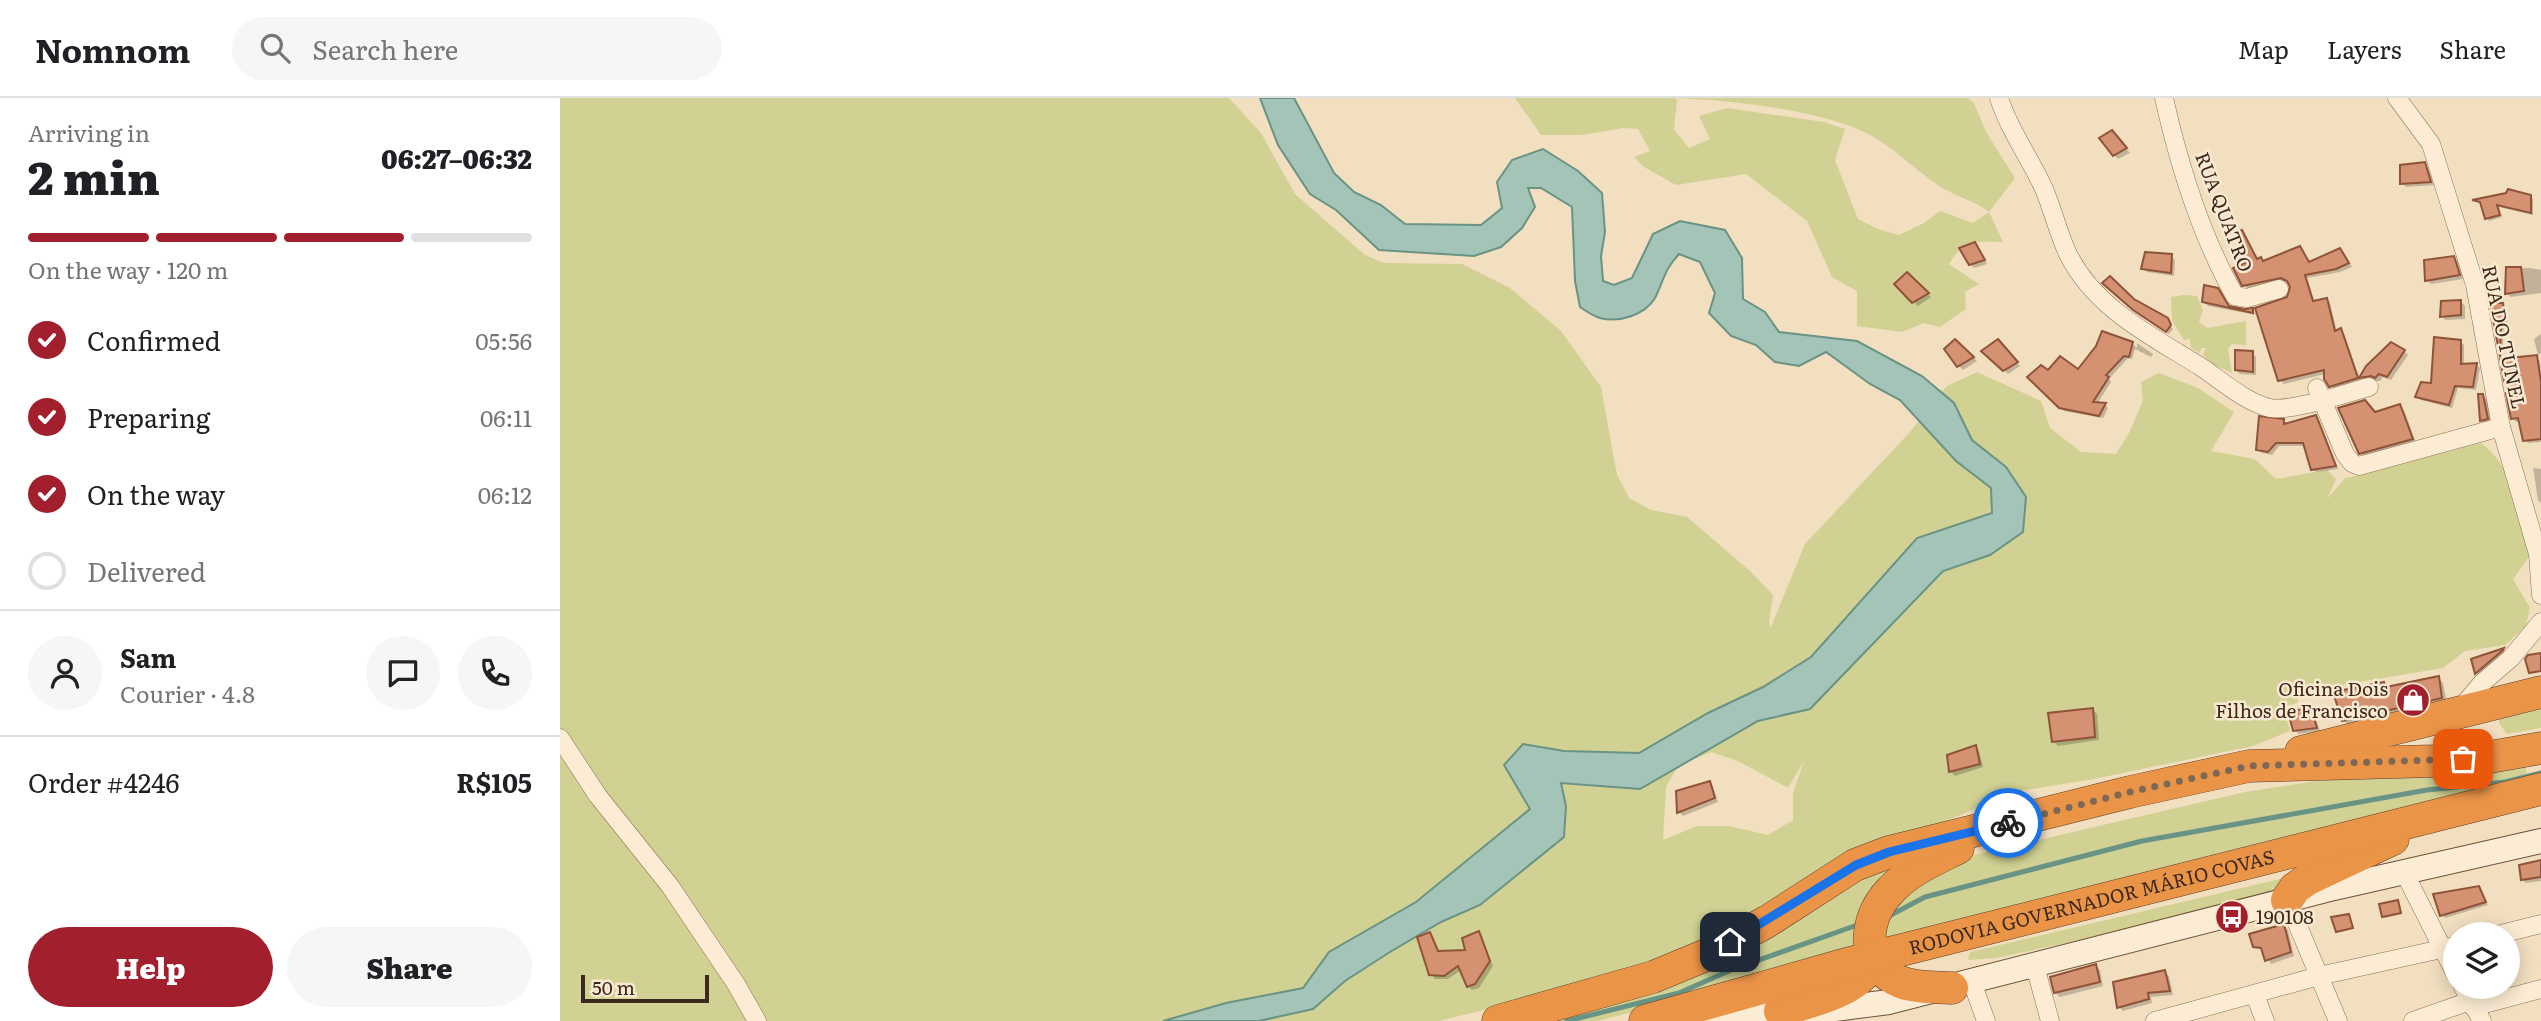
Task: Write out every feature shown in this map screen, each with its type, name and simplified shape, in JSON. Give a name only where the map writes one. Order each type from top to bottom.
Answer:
[{"type":"highway","points":[[1498,1021],[1653,977],[1712,953],[1856,865],[1889,852],[2130,792],[2249,766],[2541,692]]},
{"type":"highway","points":[[2249,766],[2435,761],[2490,757],[2541,748]]},
{"type":"highway","name":"RODOVIA GOVERNADOR MÁRIO COVAS","points":[[1645,1021],[1874,956],[2541,789]]},
{"type":"highway","points":[[2287,900],[2295,888],[2308,879],[2440,814]]},
{"type":"highway","points":[[1962,985],[1906,984],[1885,973],[1874,956],[1868,937],[1871,921],[1891,890],[1915,870],[2006,823]]},
{"type":"highway","points":[[1764,1016],[1819,999],[1854,983],[1870,969],[1874,956]]},
{"type":"main road","points":[[1680,1012],[1816,1016],[1889,1002],[2287,900],[2541,841]]},
{"type":"street","points":[[1999,98],[2013,132],[2045,191],[2068,254],[2087,285],[2113,311],[2238,392],[2271,408],[2280,408],[2320,394],[2369,387]]},
{"type":"street","name":"RUA QUATRO","points":[[2164,98],[2173,137],[2210,244],[2235,296],[2247,298],[2279,289]]},
{"type":"street","name":"RUA DO TUNEL","points":[[2398,98],[2431,144],[2474,285],[2501,427],[2539,554],[2541,595]]},
{"type":"street","points":[[2320,394],[2345,454],[2352,463],[2359,466],[2501,427]]},
{"type":"street","points":[[2457,712],[2482,683],[2511,658],[2541,622]]},
{"type":"street","points":[[2482,683],[2491,695],[2509,699]]},
{"type":"street","points":[[560,738],[598,796],[670,886],[736,984],[757,1021]]},
{"type":"street","points":[[2404,872],[2443,938]]},
{"type":"street","points":[[2287,900],[2338,1021]]},
{"type":"street","points":[[2520,929],[2541,924]]},
{"type":"street","points":[[2155,1021],[2192,1017],[2319,976],[2443,949]]},
{"type":"street","points":[[2035,966],[2050,1021]]},
{"type":"street","points":[[1962,985],[1986,1021]]},
{"type":"street","points":[[2413,1021],[2472,1004],[2541,989]]},
{"type":"street","points":[[2255,995],[2265,1021]]},
{"type":"green space","points":[[560,98],[1229,98],[1261,133],[1295,194],[1365,255],[1384,263],[1462,264],[1510,288],[1561,331],[1601,387],[1617,475],[1629,498],[1651,510],[1687,517],[1751,572],[1773,595],[1769,622],[1771,627],[1805,544],[1910,432],[1947,386],[1977,372],[2041,401],[2050,428],[2081,452],[2116,454],[2143,401],[2141,382],[2159,373],[2198,388],[2234,412],[2211,451],[2255,459],[2276,479],[2327,470],[2336,479],[2327,499],[2345,478],[2480,443],[2492,453],[2509,478],[2519,509],[2530,556],[2513,579],[2530,608],[2526,626],[2505,645],[2465,651],[2443,668],[2299,692],[2297,703],[2283,707],[2290,731],[2253,746],[2094,779],[2014,792],[1937,825],[1697,948],[1604,980],[1439,1021],[560,1021]],"holes":[[[1711,752],[1738,761],[1788,788],[1804,761],[1793,793],[1793,820],[1768,835],[1729,826],[1697,826],[1663,840],[1666,787],[1678,766]]]},
{"type":"green space","points":[[1515,98],[1674,98],[1677,100],[1674,130],[1689,148],[1710,139],[1699,116],[1727,108],[1824,122],[1845,129],[1835,160],[1858,219],[1899,235],[1924,223],[1940,211],[1973,223],[1989,212],[2003,242],[1972,243],[1960,250],[1949,264],[1979,284],[1965,292],[1966,309],[1940,327],[1924,323],[1902,332],[1857,326],[1857,291],[1832,277],[1807,221],[1746,174],[1676,185],[1644,167],[1634,157],[1650,151],[1638,129],[1624,128],[1581,135],[1541,135]]},
{"type":"green space","points":[[1674,98],[1968,98],[1974,103],[1986,132],[2015,178],[1989,212],[1946,190],[1886,145],[1858,129],[1779,108]]},
{"type":"green space","points":[[2197,296],[2203,310],[2199,322],[2207,328],[2246,321],[2246,345],[2232,344],[2228,349],[2232,373],[2214,365],[2203,355],[2206,348],[2201,348],[2200,353],[2191,348],[2190,339],[2184,340],[2172,321],[2171,297]]},
{"type":"green space","points":[[2541,703],[2541,728],[2507,734],[2499,723],[2499,718]]},
{"type":"green space","points":[[2526,766],[2527,786],[1882,943],[1876,929],[1898,896],[1952,860],[2245,792],[2342,777]]},
{"type":"green space","points":[[1951,845],[1871,897],[1855,919],[1862,952],[1598,1021],[1545,1021],[1788,926],[1893,860]]},
{"type":"green space","points":[[2284,878],[2275,889],[2247,900],[2160,923],[1996,958],[1968,960],[1970,952]]},
{"type":"shaded area","points":[[1260,98],[1294,98],[1334,173],[1354,192],[1381,205],[1405,224],[1481,225],[1502,208],[1497,182],[1512,160],[1543,149],[1578,171],[1602,193],[1605,232],[1601,256],[1603,281],[1614,285],[1632,278],[1653,234],[1680,221],[1725,230],[1742,258],[1743,299],[1765,312],[1779,332],[1857,341],[1922,376],[1954,403],[1972,440],[2006,467],[2026,497],[2023,532],[1990,555],[1943,571],[1810,709],[1758,721],[1640,789],[1561,783],[1566,806],[1564,837],[1480,905],[1441,922],[1390,952],[1345,981],[1313,1009],[1259,1021],[1163,1021],[1226,1003],[1303,988],[1329,952],[1416,902],[1530,809],[1504,765],[1523,744],[1564,751],[1639,753],[1708,713],[1763,687],[1811,657],[1917,538],[1992,513],[1991,488],[1956,461],[1900,400],[1870,384],[1826,352],[1799,366],[1775,362],[1756,345],[1731,336],[1709,313],[1715,293],[1700,262],[1679,254],[1667,270],[1651,304],[1638,313],[1615,319],[1595,316],[1580,307],[1575,281],[1572,207],[1541,188],[1528,188],[1535,207],[1522,228],[1501,247],[1474,256],[1379,250],[1336,210],[1310,194],[1278,145]]},
{"type":"building","points":[[2112,130],[2127,148],[2113,156],[2099,138]]},
{"type":"building","points":[[2425,162],[2431,182],[2400,184],[2400,165]]},
{"type":"building","points":[[2508,189],[2531,195],[2531,213],[2497,205],[2500,215],[2485,219],[2480,202],[2472,200],[2506,193]]},
{"type":"building","points":[[2242,230],[2257,259],[2261,257],[2263,261],[2300,246],[2309,262],[2340,248],[2349,263],[2336,269],[2305,275],[2313,301],[2327,298],[2335,331],[2341,328],[2358,378],[2329,387],[2324,379],[2324,370],[2278,381],[2255,308],[2287,297],[2290,287],[2287,281],[2281,278],[2242,286],[2233,268],[2245,263],[2236,232]]},
{"type":"building","points":[[1975,242],[1985,260],[1969,265],[1959,248]]},
{"type":"building","points":[[2145,252],[2172,254],[2171,273],[2141,269]]},
{"type":"building","points":[[2454,256],[2460,275],[2425,281],[2424,260]]},
{"type":"building","points":[[2506,267],[2521,267],[2524,291],[2505,294]]},
{"type":"building","points":[[1907,272],[1929,293],[1912,303],[1894,284]]},
{"type":"building","points":[[2110,276],[2134,299],[2168,318],[2171,325],[2166,332],[2133,310],[2102,283]]},
{"type":"building","points":[[2204,285],[2218,288],[2229,306],[2253,308],[2253,313],[2202,302]]},
{"type":"building","points":[[2461,300],[2461,315],[2440,317],[2441,301]]},
{"type":"building","points":[[2490,303],[2503,303],[2506,323],[2501,323],[2500,357]]},
{"type":"building","points":[[2102,331],[2133,342],[2129,357],[2124,356],[2106,375],[2109,377],[2093,402],[2106,403],[2099,416],[2059,408],[2027,377],[2041,365],[2048,370],[2060,356],[2078,369],[2096,346]]},
{"type":"building","points":[[2434,337],[2461,340],[2461,364],[2477,363],[2473,387],[2455,386],[2449,405],[2415,397],[2421,382],[2431,383]]},
{"type":"building","points":[[1955,339],[1974,357],[1957,367],[1944,349]]},
{"type":"building","points":[[1998,339],[2018,362],[2003,371],[1981,351]]},
{"type":"building","points":[[2391,342],[2405,350],[2387,377],[2379,374],[2375,378],[2359,378],[2366,366]]},
{"type":"building","points":[[2235,350],[2253,351],[2253,372],[2235,370]]},
{"type":"building","points":[[2537,355],[2541,382],[2541,439],[2523,441],[2518,418],[2511,419],[2506,393],[2510,392],[2504,381],[2500,359]]},
{"type":"building","points":[[2478,394],[2483,394],[2488,419],[2480,421]]},
{"type":"building","points":[[2365,400],[2375,412],[2400,404],[2413,439],[2359,454],[2338,408]]},
{"type":"building","points":[[2316,415],[2336,466],[2311,470],[2303,443],[2276,443],[2268,452],[2256,450],[2259,416],[2284,419],[2284,424]]},
{"type":"building","points":[[2504,648],[2503,650],[2475,674],[2471,659]]},
{"type":"building","points":[[2541,653],[2541,671],[2529,673],[2525,659],[2528,655]]},
{"type":"building","points":[[2439,676],[2442,698],[2342,721],[2333,692],[2384,682],[2386,687]]},
{"type":"building","points":[[2093,708],[2095,737],[2052,742],[2048,713]]},
{"type":"building","points":[[2311,708],[2317,728],[2293,731],[2288,711]]},
{"type":"building","points":[[1976,745],[1980,764],[1949,772],[1947,755]]},
{"type":"building","points":[[1710,781],[1715,798],[1677,813],[1676,791]]},
{"type":"building","points":[[2541,860],[2541,877],[2521,880],[2519,865]]},
{"type":"building","points":[[2479,886],[2486,902],[2440,916],[2433,894]]},
{"type":"building","points":[[2398,900],[2401,913],[2382,917],[2379,904]]},
{"type":"building","points":[[2349,914],[2353,928],[2336,932],[2331,917]]},
{"type":"building","points":[[2284,924],[2291,952],[2265,961],[2261,948],[2253,947],[2249,934]]},
{"type":"building","points":[[1479,931],[1490,961],[1475,984],[1467,987],[1458,966],[1444,976],[1429,975],[1417,937],[1430,932],[1438,951],[1465,950],[1462,938]]},
{"type":"building","points":[[2096,964],[2100,982],[2054,993],[2050,977]]},
{"type":"building","points":[[2165,970],[2170,991],[2148,993],[2149,999],[2117,1008],[2113,982]]},
{"type":"waterway","points":[[1887,917],[1925,897],[2142,841],[2427,790],[2505,782],[2541,773]]},
{"type":"waterway","points":[[1567,1021],[1679,993],[1731,970],[1860,924]]},
{"type":"way so far","points":[[2008,823],[2249,766],[2463,759]]},
{"type":"place","name":"Oficina Dois Filhos de Francisco","points":[[2413,700]]},
{"type":"place","name":"190108","points":[[2232,917]]},
{"type":"route","points":[[1730,942],[1856,865],[1889,852],[2008,823]]}]
